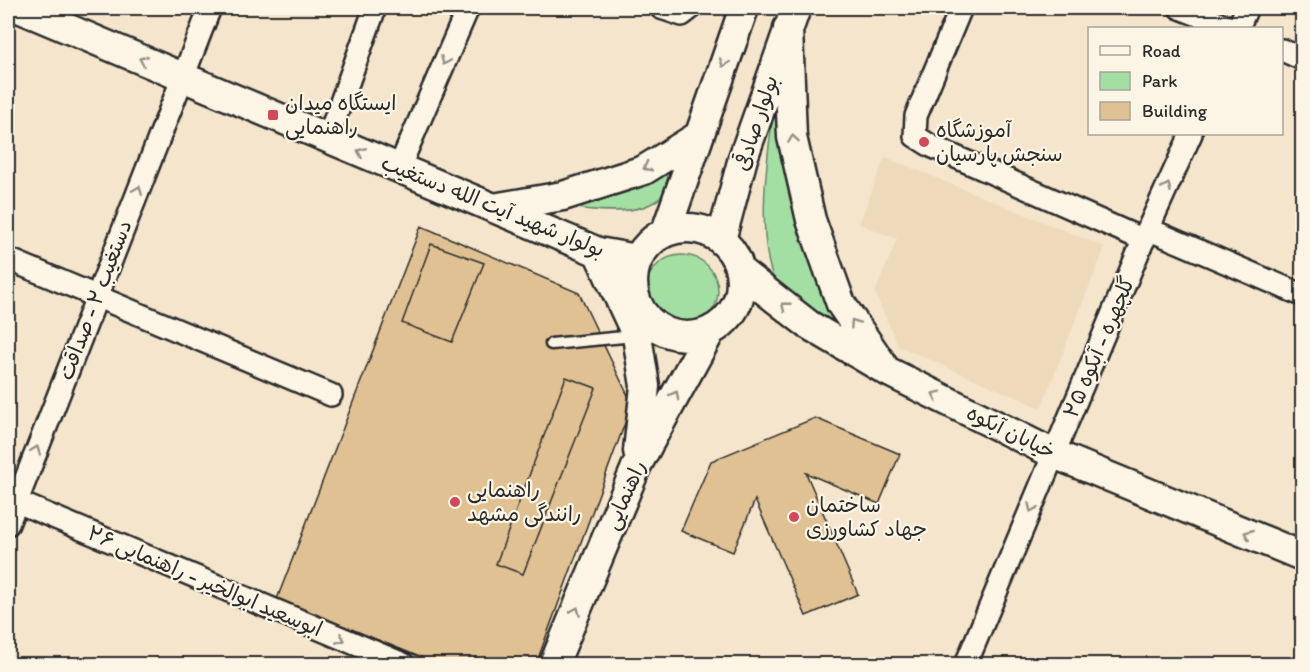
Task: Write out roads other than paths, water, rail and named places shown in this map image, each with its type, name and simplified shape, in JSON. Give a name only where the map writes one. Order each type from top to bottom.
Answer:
[{"type":"main road","name":"بولوار شهید آیت الله دستغیب","points":[[19,8],[598,252],[637,259]]},
{"type":"main road","points":[[666,231],[744,8]]},
{"type":"main road","points":[[792,18],[792,137],[811,219],[841,304],[887,371]]},
{"type":"main road","name":"بولوار صادقی","points":[[721,240],[743,158],[792,18]]},
{"type":"main road","points":[[493,208],[563,196],[644,170],[697,137]]},
{"type":"main road","points":[[695,228],[721,240],[733,254],[740,271],[741,290],[736,307],[725,322],[710,332],[694,337],[677,336],[661,331],[648,321],[638,307],[632,291],[632,275],[637,259],[645,247],[666,231],[695,228]]},
{"type":"main road","points":[[598,252],[637,336],[645,386],[637,465]]},
{"type":"main road","name":"خیابان آبکوه","points":[[740,271],[809,325],[887,371],[1054,454],[1302,556]]},
{"type":"main road","name":"راهنمایی","points":[[554,664],[637,465],[710,332]]},
{"type":"street","name":"دستغیب ۲ - صداقت","points":[[8,524],[12,500],[97,295],[210,8]]},
{"type":"street","points":[[328,138],[375,8]]},
{"type":"street","points":[[399,168],[468,8]]},
{"type":"street","points":[[661,8],[686,11]]},
{"type":"street","points":[[961,8],[916,116],[915,136],[931,146],[1302,295]]},
{"type":"street","points":[[1180,8],[1228,27]]},
{"type":"street","points":[[1238,27],[1247,8]]},
{"type":"street","points":[[1283,51],[1302,59]]},
{"type":"street","name":"گلچهره - آبکوه ۲۵","points":[[966,664],[1146,234],[1191,135]]},
{"type":"street","points":[[8,259],[331,395]]},
{"type":"street","name":"ابوسعید ابوالخیر - راهنمایی ۲۶","points":[[12,500],[403,664]]},
{"type":"lane","points":[[551,344],[637,336]]},
{"type":"place","name":"ایستگاه میدان راهنمایی","points":[[273,115]]},
{"type":"place","name":"آموزشگاه سنجش پارسیان","points":[[924,142]]},
{"type":"place","name":"راهنمایی رانندگی مشهد","points":[[455,502]]},
{"type":"place","name":"ساختمان جهاد کشاورزی","points":[[794,517]]}]
